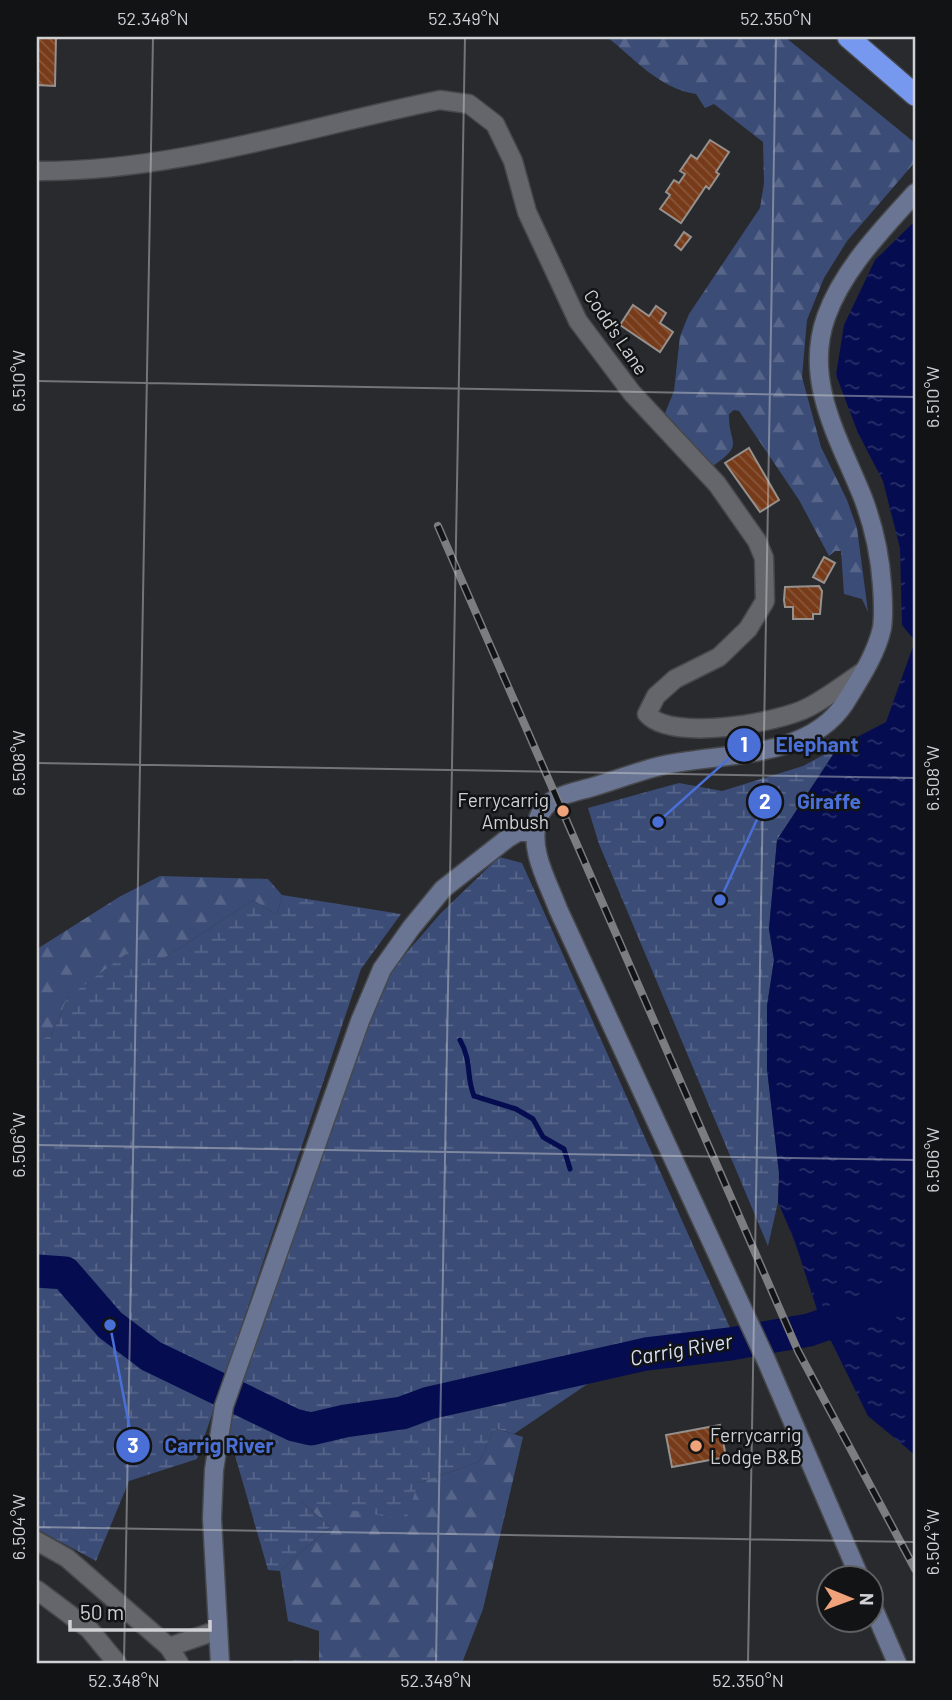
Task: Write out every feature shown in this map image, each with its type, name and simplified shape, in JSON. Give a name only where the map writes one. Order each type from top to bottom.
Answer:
[{"type":"highway","points":[[848,37],[915,95]]},
{"type":"main road","points":[[854,1564],[767,1362],[558,909],[537,853],[535,832],[538,817],[547,803],[567,794],[661,766],[768,749],[813,733],[842,706],[864,671],[882,627],[880,564],[874,530],[833,431],[822,396],[819,353],[826,318],[844,280],[915,193]]},
{"type":"main road","points":[[220,1663],[213,1506],[214,1470],[224,1406],[276,1251],[360,1021],[382,969],[411,928],[443,890],[469,866],[518,832],[535,832]]},
{"type":"main road","points":[[884,1634],[897,1663]]},
{"type":"street","name":"Codd's Lane","points":[[37,171],[86,171],[162,163],[440,100],[469,104],[495,124],[513,161],[527,212],[578,321],[632,393],[717,484],[757,541],[764,558],[765,601],[747,629],[719,657],[675,679],[656,696],[647,714],[654,723],[669,726],[746,725],[778,719],[807,708],[864,671]]},
{"type":"street","points":[[37,1541],[67,1558],[169,1647],[180,1663]]},
{"type":"street","points":[[37,1590],[89,1629],[117,1663]]},
{"type":"street","points":[[169,1647],[218,1630]]},
{"type":"green space","points":[[607,37],[785,37],[915,143],[915,162],[847,241],[824,278],[807,320],[802,377],[821,447],[847,500],[857,528],[868,612],[862,599],[844,594],[841,551],[835,551],[829,556],[799,500],[739,411],[734,410],[729,414],[732,447],[713,466],[665,413],[674,391],[680,336],[689,314],[760,208],[764,183],[763,142],[714,104],[705,108],[696,94],[659,80]]},
{"type":"green space","points":[[838,747],[777,840],[769,929],[774,960],[767,1006],[767,1069],[779,1173],[778,1202],[768,1246],[599,844],[588,808],[679,783],[722,791],[803,766]]},
{"type":"green space","points":[[499,857],[522,863],[731,1330],[603,1355],[589,1383],[514,1434],[494,1428],[479,1462],[418,1483],[406,1520],[301,1501],[330,1527],[280,1571],[268,1570],[228,1431],[241,1384],[370,1018],[394,967],[441,913]]},
{"type":"green space","points":[[160,876],[268,879],[282,895],[277,915],[253,900],[160,961],[68,997],[51,1036],[37,1040],[37,949],[119,897]]},
{"type":"green space","points":[[282,895],[401,914],[361,969],[197,1459],[129,1481],[96,1561],[37,1529],[37,1040],[51,1036],[68,997],[126,954],[160,961],[253,900],[277,915]]},
{"type":"green space","points":[[494,1428],[523,1437],[483,1609],[462,1663],[292,1663],[293,1660],[319,1661],[319,1631],[288,1621],[280,1571],[330,1527],[300,1500],[418,1483],[479,1462]]},
{"type":"water","points":[[915,221],[915,641],[902,625],[900,548],[883,481],[858,433],[836,375],[844,325],[875,260]]},
{"type":"water","points":[[915,641],[915,1455],[868,1416],[831,1341],[809,1330],[819,1316],[795,1242],[778,1202],[779,1173],[767,1069],[767,1006],[774,960],[769,929],[777,840],[838,747],[886,722]]},
{"type":"building","points":[[37,37],[56,37],[55,86],[37,85]]},
{"type":"building","points":[[710,140],[729,152],[709,189],[706,186],[681,223],[660,209],[670,195],[666,192],[674,180],[679,183],[685,174],[680,171],[691,155],[697,159]]},
{"type":"building","points":[[684,232],[691,237],[681,250],[675,245]]},
{"type":"building","points":[[633,305],[649,316],[656,306],[666,313],[660,323],[673,332],[660,352],[620,325]]},
{"type":"building","points":[[749,448],[779,500],[760,512],[725,463]]},
{"type":"building","points":[[824,557],[835,563],[824,583],[813,577]]},
{"type":"building","points":[[819,586],[822,591],[820,614],[813,614],[813,619],[793,619],[793,607],[785,607],[785,587]]},
{"type":"building","name":"Ferrycarrig Lodge B&B","points":[[720,1425],[726,1457],[672,1467],[666,1435]]},
{"type":"waterway","points":[[460,1040],[466,1055],[474,1096],[516,1109],[533,1119],[543,1137],[564,1149],[570,1169]]},
{"type":"waterway","name":"Carrig River","points":[[37,1271],[65,1273],[110,1325],[151,1356],[294,1425],[311,1429],[402,1413],[429,1403],[646,1354],[730,1344],[809,1330],[915,1293]]},
{"type":"railway","points":[[438,526],[798,1351],[915,1569]]},
{"type":"place","name":"Ferrycarrig Ambush","points":[[563,811]]},
{"type":"place","name":"Elephant","points":[[658,822]]},
{"type":"place","name":"Giraffe","points":[[720,900]]},
{"type":"place","name":"Carrig River","points":[[110,1325]]},
{"type":"place","name":"Ferrycarrig Lodge B&B","points":[[696,1446]]}]
